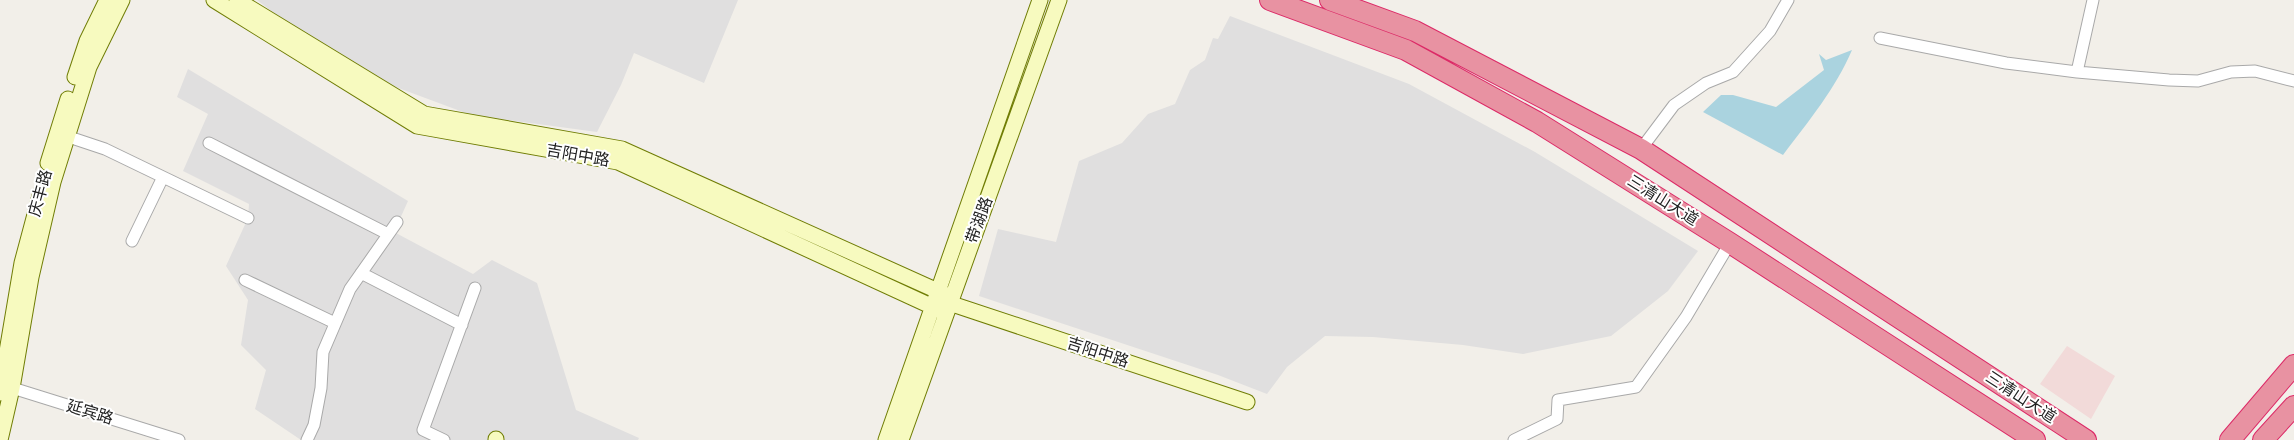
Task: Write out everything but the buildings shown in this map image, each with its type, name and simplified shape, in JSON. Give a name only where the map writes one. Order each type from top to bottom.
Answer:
[{"type":"highway","name":"三清山大道","points":[[1270,0],[1406,50],[1537,122],[1730,243],[2034,440]]},
{"type":"highway","name":"三清山大道","points":[[1330,0],[1415,31],[1641,149],[2086,440]]},
{"type":"highway","points":[[2230,440],[2294,365]]},
{"type":"highway","points":[[2220,440],[2249,417],[2260,418],[2266,422],[2270,432],[2294,406]]},
{"type":"main road","name":"庆丰路","points":[[0,440],[4,389],[22,263],[62,134],[87,40],[107,0]]},
{"type":"main road","points":[[62,134],[89,67],[122,0]]},
{"type":"main road","name":"吉阳中路","points":[[214,0],[417,126],[618,162],[943,303],[1247,402]]},
{"type":"main road","name":"吉阳中路","points":[[237,0],[424,114],[622,149],[943,303]]},
{"type":"main road","name":"带湖路","points":[[901,440],[1040,0]]},
{"type":"main road","name":"带湖路","points":[[886,440],[943,303],[1059,0]]},
{"type":"street","points":[[1641,149],[1674,104],[1706,83],[1734,72],[1770,31],[1788,0]]},
{"type":"street","points":[[2077,72],[2093,0]]},
{"type":"street","points":[[1880,38],[2006,63],[2077,72],[2198,81],[2231,72],[2255,71],[2294,81]]},
{"type":"street","points":[[62,134],[104,149],[248,218]]},
{"type":"street","points":[[209,143],[388,234]]},
{"type":"street","points":[[132,241],[163,177]]},
{"type":"street","points":[[307,440],[316,415],[321,388],[323,352],[350,289],[397,222]]},
{"type":"street","points":[[1514,440],[1557,418],[1558,400],[1636,387],[1686,317],[1730,243]]},
{"type":"street","points":[[361,273],[462,325]]},
{"type":"street","points":[[245,280],[335,323]]},
{"type":"street","points":[[444,440],[423,430],[475,288]]},
{"type":"street","name":"延宾路","points":[[4,389],[179,440]]},
{"type":"shaded area","points":[[257,0],[738,0],[704,83],[634,53],[621,85],[597,132],[471,115],[385,83],[296,30]]},
{"type":"shaded area","points":[[1230,16],[1409,84],[1535,152],[1698,251],[1668,291],[1611,336],[1523,354],[1463,345],[1373,337],[1325,336],[1287,367],[1267,394],[1218,375],[979,296],[998,229],[1056,242],[1079,161],[1122,143],[1148,114],[1175,104],[1190,70],[1205,60],[1213,38],[1218,39]]},
{"type":"shaded area","points":[[188,69],[408,201],[394,232],[473,274],[492,260],[537,283],[576,410],[639,438],[638,440],[301,440],[255,409],[266,370],[241,345],[248,300],[226,266],[248,218],[249,204],[183,171],[208,114],[177,97]]},
{"type":"shaded area","points":[[2067,346],[2115,376],[2091,419],[2040,384]]},
{"type":"water","points":[[1852,50],[1830,91],[1783,155],[1703,112],[1721,95],[1733,95],[1776,107],[1824,70],[1819,54],[1826,60]]}]
